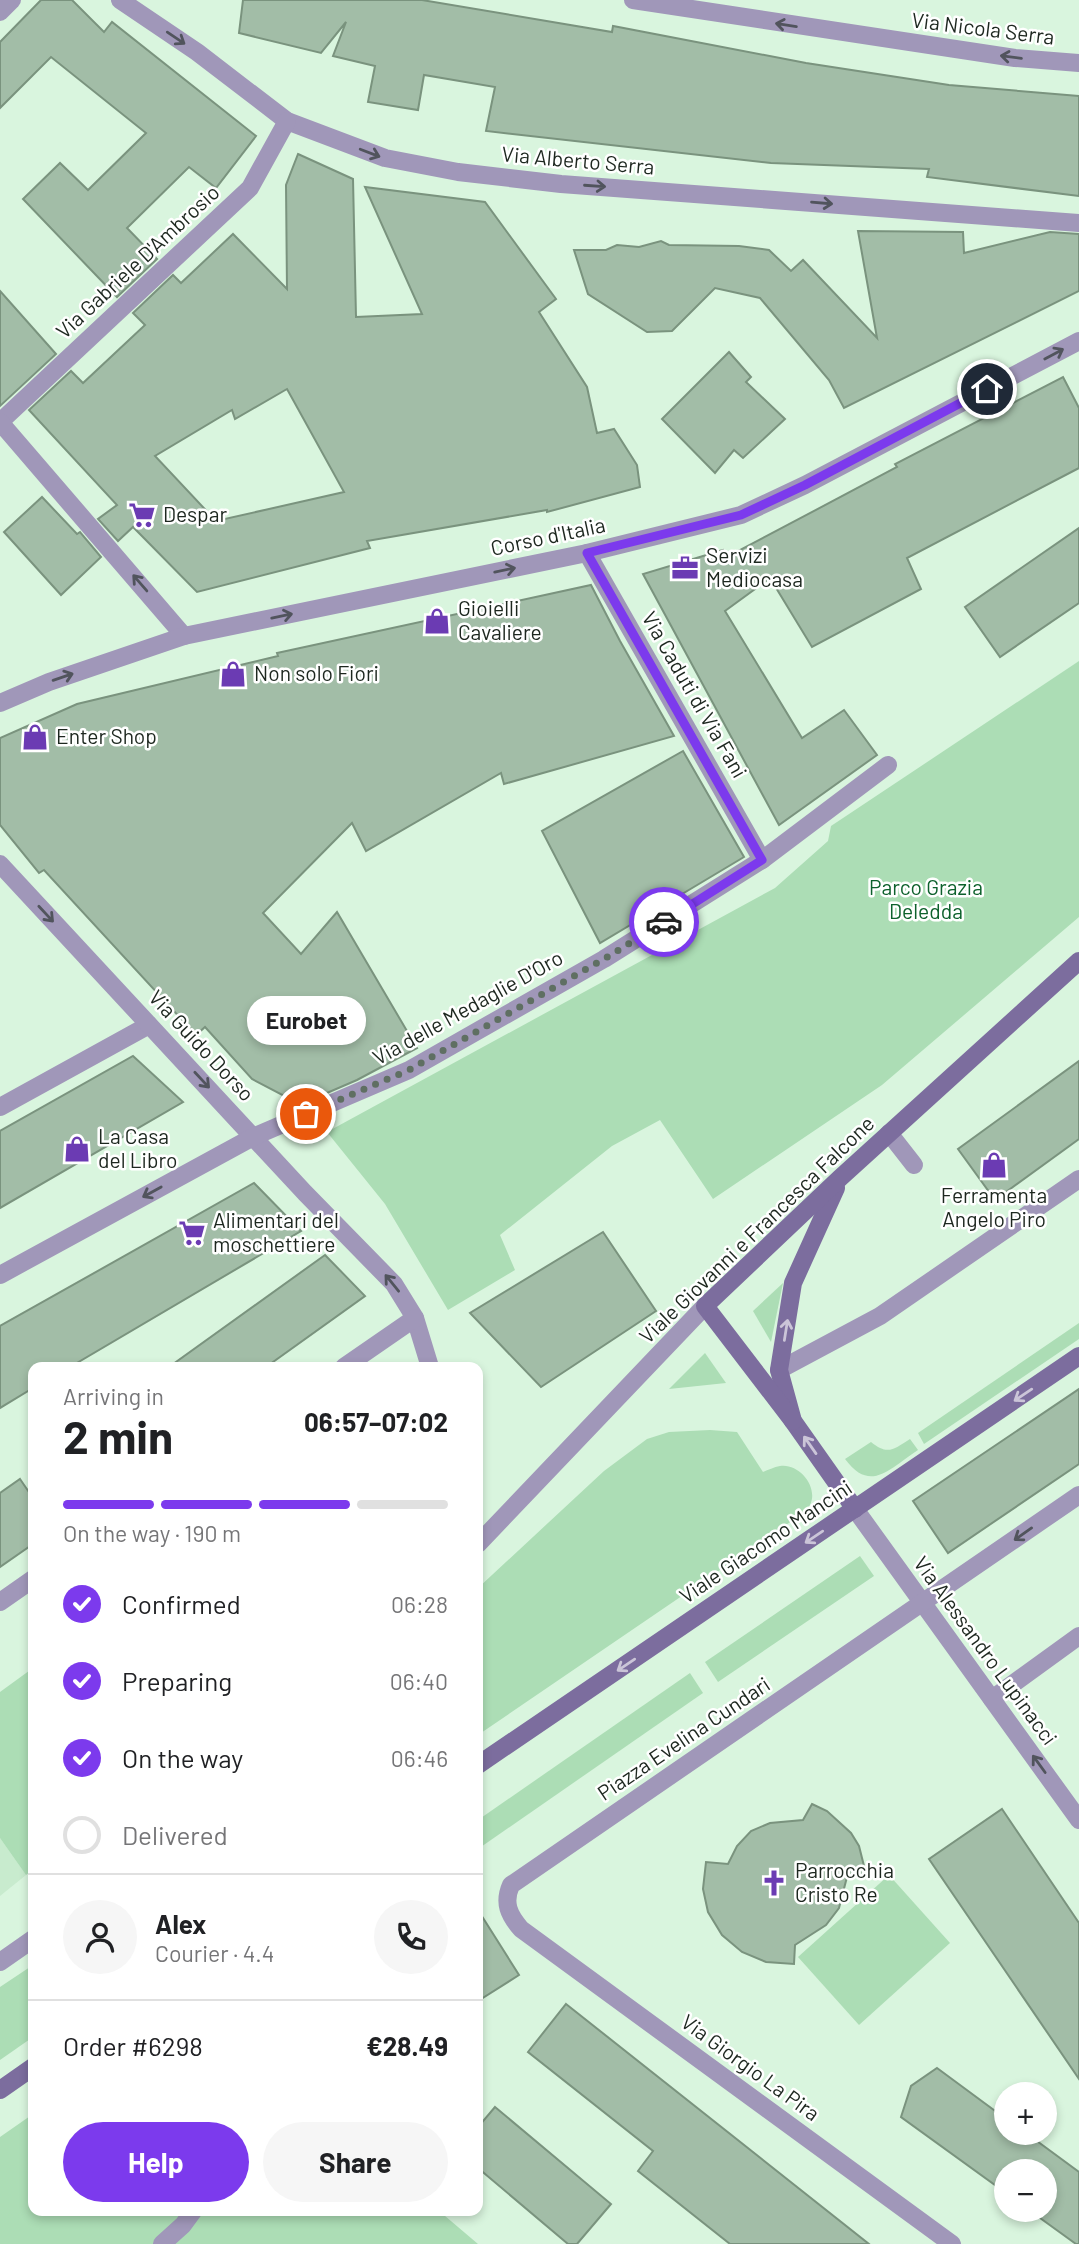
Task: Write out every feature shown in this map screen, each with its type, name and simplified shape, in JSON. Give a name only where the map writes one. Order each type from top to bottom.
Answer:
[{"type":"street","points":[[0,12],[12,0]]},
{"type":"street","name":"Via Alberto Serra","points":[[120,0],[197,52],[287,121],[385,158],[458,172],[561,184],[1079,223]]},
{"type":"street","name":"Via Nicola Serra","points":[[633,0],[1015,58],[1079,63]]},
{"type":"street","name":"Via Gabriele D'Ambrosio","points":[[0,422],[250,188],[287,121]]},
{"type":"street","name":"Corso d'Italia","points":[[0,703],[49,682],[184,636],[587,553],[741,515],[817,479],[1079,341]]},
{"type":"street","points":[[0,422],[184,636]]},
{"type":"street","name":"Via Caduti di Via Fani","points":[[587,553],[762,860]]},
{"type":"street","name":"Via delle Medaglie D'Oro","points":[[0,1275],[255,1136],[409,1070],[604,959],[762,860],[888,765]]},
{"type":"street","name":"Via Guido Dorso","points":[[0,864],[305,1193],[394,1284],[415,1318],[428,1362]]},
{"type":"street","name":"Viale Giovanni e Francesca Falcone","points":[[483,1539],[705,1306],[889,1133],[1079,961]]},
{"type":"street","points":[[0,1107],[149,1024]]},
{"type":"street","points":[[889,1133],[914,1165]]},
{"type":"street","points":[[793,1421],[779,1370],[793,1283],[841,1178]]},
{"type":"street","points":[[779,1370],[880,1316],[1079,1178]]},
{"type":"street","points":[[705,1306],[793,1421],[855,1509]]},
{"type":"street","points":[[351,1362],[415,1318]]},
{"type":"street","name":"Viale Giacomo Mancini","points":[[483,1762],[1079,1356]]},
{"type":"street","name":"Piazza Evelina Cundari","points":[[521,1929],[507,1908],[507,1895],[511,1885],[1079,1495]]},
{"type":"street","name":"Via Alessandro Lupinacci","points":[[855,1509],[1079,1820]]},
{"type":"street","points":[[0,1602],[28,1582]]},
{"type":"street","points":[[992,1699],[1079,1636]]},
{"type":"street","name":"Via Giorgio La Pira","points":[[521,1929],[952,2244]]},
{"type":"street","points":[[0,1962],[28,1942]]},
{"type":"street","points":[[0,2090],[28,2070]]},
{"type":"street","points":[[162,2244],[190,2216]]},
{"type":"shaded area","points":[[0,1838],[26,1875],[0,1896]]},
{"type":"green space","name":"Parco Grazia Deledda","points":[[1079,661],[1079,917],[882,1085],[713,1199],[660,1120],[612,1146],[500,1235],[515,1270],[448,1310],[385,1204],[327,1132],[775,888],[828,841],[831,826]]},
{"type":"green space","points":[[783,1283],[771,1342],[753,1311]]},
{"type":"green space","points":[[1079,1323],[1079,1339],[924,1444],[918,1433]]},
{"type":"green space","points":[[705,1353],[726,1383],[669,1389]]},
{"type":"green space","points":[[669,1432],[737,1432],[763,1472],[787,1466],[806,1478],[812,1491],[809,1506],[802,1514],[483,1732],[483,1583],[604,1471],[647,1439]]},
{"type":"green space","points":[[910,1439],[918,1450],[881,1474],[863,1475],[845,1459],[871,1442],[882,1449],[891,1450]]},
{"type":"green space","points":[[860,1556],[874,1576],[718,1682],[705,1662]]},
{"type":"green space","points":[[28,1672],[26,1875],[0,1838],[0,1692]]},
{"type":"green space","points":[[690,1673],[703,1693],[483,1846],[483,1817]]},
{"type":"green space","points":[[889,1875],[950,1943],[859,2025],[798,1957]]},
{"type":"green space","points":[[28,1968],[28,2040],[0,2060],[0,1987]]},
{"type":"green space","points":[[28,2117],[28,2216],[445,2216],[478,2244],[0,2244],[0,2137]]},
{"type":"building","points":[[41,0],[72,0],[104,32],[112,22],[256,136],[216,188],[189,167],[127,228],[157,259],[117,297],[23,199],[60,163],[88,190],[146,133],[51,57],[0,108],[0,42]]},
{"type":"building","points":[[243,0],[422,0],[612,32],[613,26],[806,63],[949,85],[1079,96],[1079,196],[927,177],[929,169],[771,163],[486,131],[495,87],[424,75],[418,110],[368,102],[375,66],[333,56],[346,22],[321,53],[239,33]]},
{"type":"building","points":[[298,154],[353,179],[356,317],[422,314],[365,187],[485,202],[556,299],[539,312],[587,387],[597,433],[614,429],[637,465],[640,487],[547,512],[367,541],[370,548],[197,592],[133,527],[118,541],[98,519],[117,505],[29,410],[71,371],[83,383],[145,325],[133,313],[173,275],[181,283],[233,234],[287,289],[286,185]],"holes":[[[287,389],[344,492],[216,521],[155,456],[232,410],[235,419]]]},
{"type":"building","points":[[858,231],[963,232],[964,253],[1050,232],[1079,234],[1079,291],[844,408],[829,380],[760,298],[715,288],[672,331],[647,332],[588,294],[574,250],[606,250],[617,245],[639,247],[661,241],[669,245],[739,246],[769,250],[791,271],[803,260],[877,338]]},
{"type":"building","points":[[0,291],[56,354],[0,406]]},
{"type":"building","points":[[729,352],[751,377],[746,382],[785,419],[743,458],[734,450],[715,473],[662,419]]},
{"type":"building","points":[[1063,377],[1079,408],[1079,468],[907,558],[921,589],[812,647],[770,578],[725,611],[802,738],[844,710],[877,755],[779,825],[643,574],[723,550],[727,557],[897,467],[895,464]]},
{"type":"building","points":[[42,497],[77,534],[80,532],[101,557],[61,595],[4,532]]},
{"type":"building","points":[[1079,528],[1079,603],[1000,657],[965,607]]},
{"type":"building","points":[[591,585],[674,736],[504,784],[501,773],[366,851],[352,823],[263,913],[301,954],[337,912],[417,1048],[320,1096],[290,1099],[252,1079],[205,1027],[196,1035],[44,870],[39,873],[0,825],[0,738],[77,704],[278,656],[277,653]]},
{"type":"building","points":[[683,751],[744,857],[600,943],[542,831]]},
{"type":"building","points":[[133,1056],[183,1102],[0,1208],[0,1131]]},
{"type":"building","points":[[1079,1061],[1079,1139],[995,1200],[958,1149]]},
{"type":"building","points":[[254,1183],[301,1231],[78,1362],[28,1362],[28,1391],[0,1408],[0,1326]]},
{"type":"building","points":[[603,1232],[656,1311],[541,1387],[470,1313]]},
{"type":"building","points":[[325,1255],[365,1296],[273,1362],[176,1362]]},
{"type":"building","points":[[1079,1389],[1079,1464],[948,1553],[913,1501]]},
{"type":"building","points":[[20,1479],[28,1491],[28,1547],[0,1567],[0,1493]]},
{"type":"building","name":"Parrocchia Cristo Re","points":[[812,1804],[827,1811],[851,1833],[859,1846],[866,1874],[847,1877],[839,1908],[826,1925],[795,1945],[794,1964],[766,1962],[742,1952],[722,1935],[708,1912],[703,1889],[706,1862],[728,1864],[737,1846],[751,1831],[770,1823],[803,1820]]},
{"type":"building","points":[[1002,1809],[1079,1923],[1079,2079],[929,1859]]},
{"type":"building","points":[[483,1918],[519,1975],[483,1998]]},
{"type":"building","points":[[566,2004],[869,2244],[730,2244],[638,2171],[653,2151],[528,2052]]},
{"type":"building","points":[[937,2068],[994,2110],[994,2145],[1042,2145],[1079,2172],[1079,2244],[1046,2222],[1057,2222],[1057,2159],[994,2159],[994,2184],[901,2117],[911,2086]]},
{"type":"building","points":[[495,2107],[611,2204],[577,2244],[568,2244],[483,2172],[483,2121]]},
{"type":"way so far","points":[[306,1114],[409,1070],[664,922]]},
{"type":"place","name":"Despar","points":[[142,515]]},
{"type":"place","name":"Servizi Mediocasa","points":[[685,568]]},
{"type":"place","name":"Gioielli Cavaliere","points":[[437,621]]},
{"type":"place","name":"Non solo Fiori","points":[[233,674]]},
{"type":"place","name":"Enter Shop","points":[[35,737]]},
{"type":"place","name":"Eurobet","points":[[306,1114]]},
{"type":"place","name":"La Casa del Libro","points":[[77,1149]]},
{"type":"place","name":"Ferramenta Angelo Piro","points":[[994,1165]]},
{"type":"place","name":"Alimentari del moschettiere","points":[[192,1233]]},
{"type":"place","name":"Parrocchia Cristo Re","points":[[774,1883]]},
{"type":"route","points":[[664,922],[762,860],[587,553],[741,515],[805,485],[987,389]]}]
